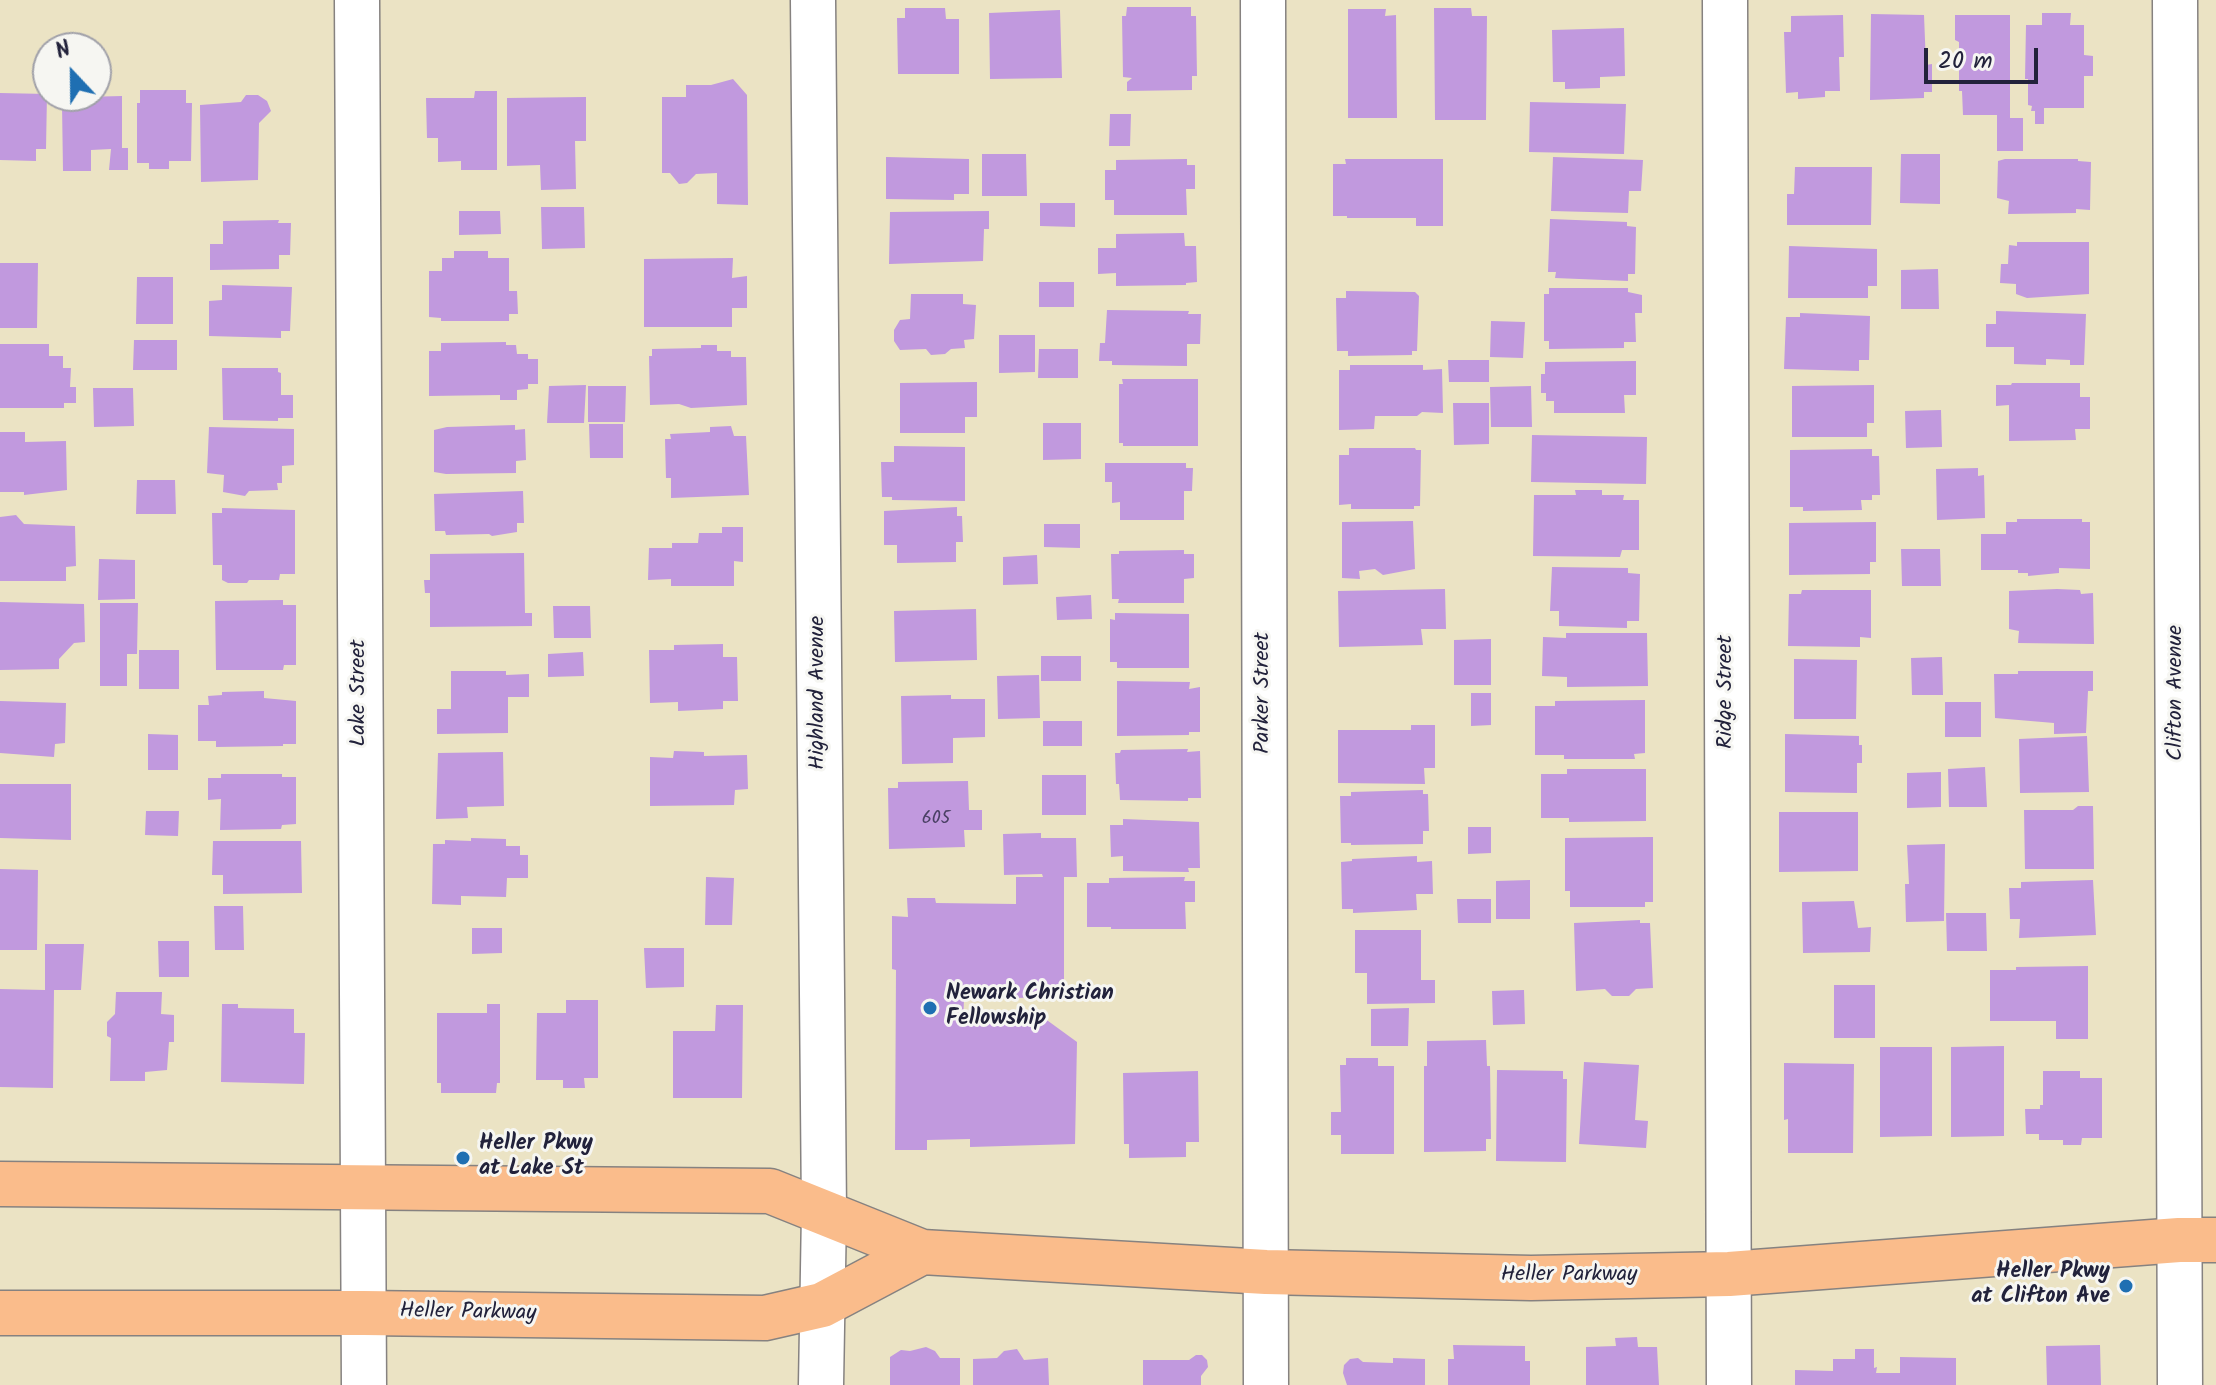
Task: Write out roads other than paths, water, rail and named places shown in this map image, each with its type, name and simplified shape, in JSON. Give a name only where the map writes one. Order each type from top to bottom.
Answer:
[{"type":"main road","name":"Heller Parkway","points":[[0,1184],[770,1191],[922,1252],[1266,1272],[1531,1278],[1729,1274],[2198,1240]]},
{"type":"main road","name":"Heller Parkway","points":[[0,1313],[765,1318],[822,1305],[922,1252]]},
{"type":"street","name":"Lake Street","points":[[357,0],[364,1385]]},
{"type":"street","name":"Highland Avenue","points":[[813,0],[824,1212],[821,1385]]},
{"type":"street","name":"Parker Street","points":[[1263,0],[1266,1385]]},
{"type":"street","name":"Ridge Street","points":[[1725,0],[1729,1385]]},
{"type":"street","name":"Clifton Avenue","points":[[2175,0],[2198,1240],[2180,1385]]},
{"type":"place","name":"Newark Christian Fellowship","points":[[930,1008]]},
{"type":"place","name":"Heller Pkwy at Lake St","points":[[463,1158]]},
{"type":"place","name":"Heller Pkwy at Clifton Ave","points":[[2126,1286]]}]
